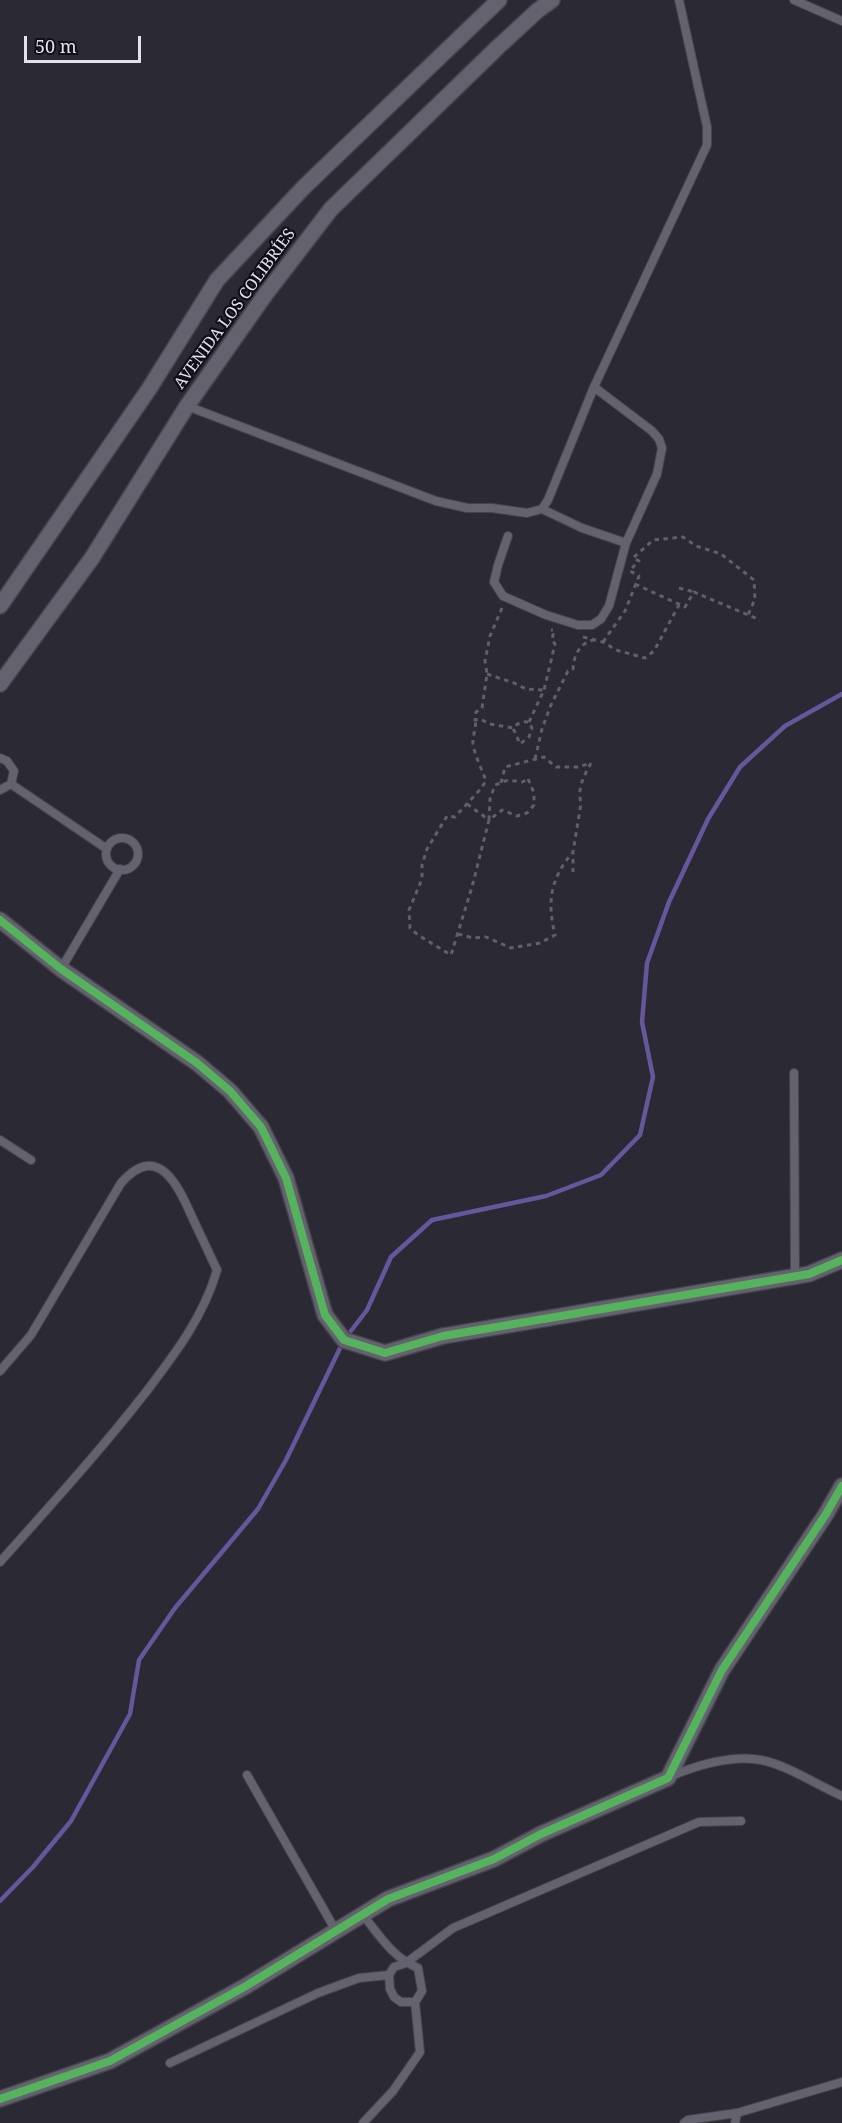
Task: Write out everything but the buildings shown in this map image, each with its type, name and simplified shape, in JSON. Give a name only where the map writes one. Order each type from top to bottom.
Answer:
[{"type":"street","name":"AVENIDA LOS COLIBRÍES","points":[[0,606],[149,389],[217,280],[304,187],[499,0]]},
{"type":"street","name":"AVENIDA LOS COLIBRÍES","points":[[0,684],[92,558],[187,406],[265,295],[331,209],[537,10],[552,0]]},
{"type":"street","points":[[0,921],[61,969],[197,1063],[230,1091],[261,1127],[286,1178],[325,1315],[344,1340],[385,1353],[443,1336],[809,1274],[842,1260]]},
{"type":"street","points":[[0,2099],[110,2061],[246,1986],[388,1899],[494,1859],[541,1834],[668,1778],[722,1670],[826,1514],[842,1486]]},
{"type":"lane","points":[[542,509],[548,500],[594,387],[707,145],[707,127],[679,0]]},
{"type":"lane","points":[[794,0],[842,21]]},
{"type":"lane","points":[[508,536],[495,582],[503,596],[546,615],[578,625],[592,625],[601,619],[609,606],[626,543],[657,474],[662,448],[659,439],[652,431],[594,387]]},
{"type":"lane","points":[[187,406],[436,501],[467,508],[492,508],[527,513],[542,509],[582,528],[626,543]]},
{"type":"lane","points":[[0,758],[11,765],[14,778],[11,784],[0,790]]},
{"type":"lane","points":[[11,784],[107,849]]},
{"type":"lane","points":[[120,838],[131,840],[138,856],[131,866],[120,869],[110,864],[106,854],[107,849],[114,840],[120,838]]},
{"type":"lane","points":[[61,969],[120,869]]},
{"type":"lane","points":[[794,1073],[795,1276]]},
{"type":"lane","points":[[0,1140],[32,1160]]},
{"type":"lane","points":[[0,1371],[31,1335],[121,1183],[130,1173],[145,1166],[162,1169],[177,1183],[217,1270],[211,1292],[194,1325],[109,1439],[0,1562]]},
{"type":"lane","points":[[668,1778],[692,1767],[736,1760],[760,1760],[781,1766],[842,1796]]},
{"type":"lane","points":[[247,1775],[336,1931]]},
{"type":"lane","points":[[415,2002],[401,2002],[394,1997],[390,1989],[389,1975],[394,1967],[406,1963],[453,1928],[699,1822],[741,1821]]},
{"type":"lane","points":[[363,1915],[388,1947],[406,1963],[418,1968],[422,1980],[422,1991],[415,2002],[420,2052],[393,2091],[363,2123]]},
{"type":"lane","points":[[170,2063],[318,1993],[359,1978],[389,1975]]},
{"type":"lane","points":[[684,2123],[688,2120],[737,2113],[842,2082]]},
{"type":"lane","points":[[735,2123],[737,2113]]},
{"type":"path","points":[[679,605],[654,651],[645,658],[616,650],[603,642],[625,611],[639,576],[628,570],[639,561],[633,558],[653,540],[683,537],[696,546],[722,554],[754,580],[755,599],[748,615]]},
{"type":"path","points":[[635,585],[685,607],[694,592]]},
{"type":"path","points":[[679,588],[760,620]]},
{"type":"path","points":[[489,820],[502,810],[517,816],[527,813],[534,805],[534,793],[528,779],[522,782],[508,780],[495,785],[490,799],[489,820],[472,887],[451,955],[410,928],[409,910],[422,879],[422,865],[427,849],[436,833],[447,816],[455,817],[486,782],[474,751],[472,740],[477,728],[474,720],[476,712],[482,708],[487,674],[485,661],[490,636],[502,608],[509,609]]},
{"type":"path","points":[[513,728],[520,744],[529,737],[532,728],[530,722],[544,690],[555,644],[552,640],[554,630],[547,628]]},
{"type":"path","points":[[535,759],[550,707],[568,671],[573,669],[574,658],[585,642],[593,640]]},
{"type":"path","points":[[487,674],[514,682],[526,689],[544,690]]},
{"type":"path","points":[[474,720],[480,719],[490,724],[513,728]]},
{"type":"path","points":[[513,728],[518,723],[530,722]]},
{"type":"path","points":[[501,783],[506,767],[544,757],[556,766],[578,767],[591,764],[581,782],[579,796],[581,803],[573,852],[573,872]]},
{"type":"path","points":[[467,804],[489,820]]},
{"type":"path","points":[[458,934],[473,938],[486,937],[511,948],[540,943],[555,935],[550,903],[560,868],[573,852]]},
{"type":"waterway","points":[[0,1901],[33,1867],[71,1821],[130,1714],[139,1660],[175,1608],[258,1509],[286,1460],[344,1340],[367,1310],[391,1257],[432,1220],[546,1196],[601,1175],[640,1135],[653,1077],[642,1022],[647,963],[669,902],[708,819],[740,767],[785,726],[842,694]]},
{"type":"cycle path","points":[[0,920],[61,969],[197,1063],[230,1091],[261,1127],[286,1178],[325,1315],[344,1340],[385,1353],[443,1336],[809,1274],[842,1260]]},
{"type":"cycle path","points":[[0,2099],[110,2061],[246,1986],[388,1899],[494,1859],[541,1834],[668,1778],[722,1670],[826,1514],[842,1486]]}]
